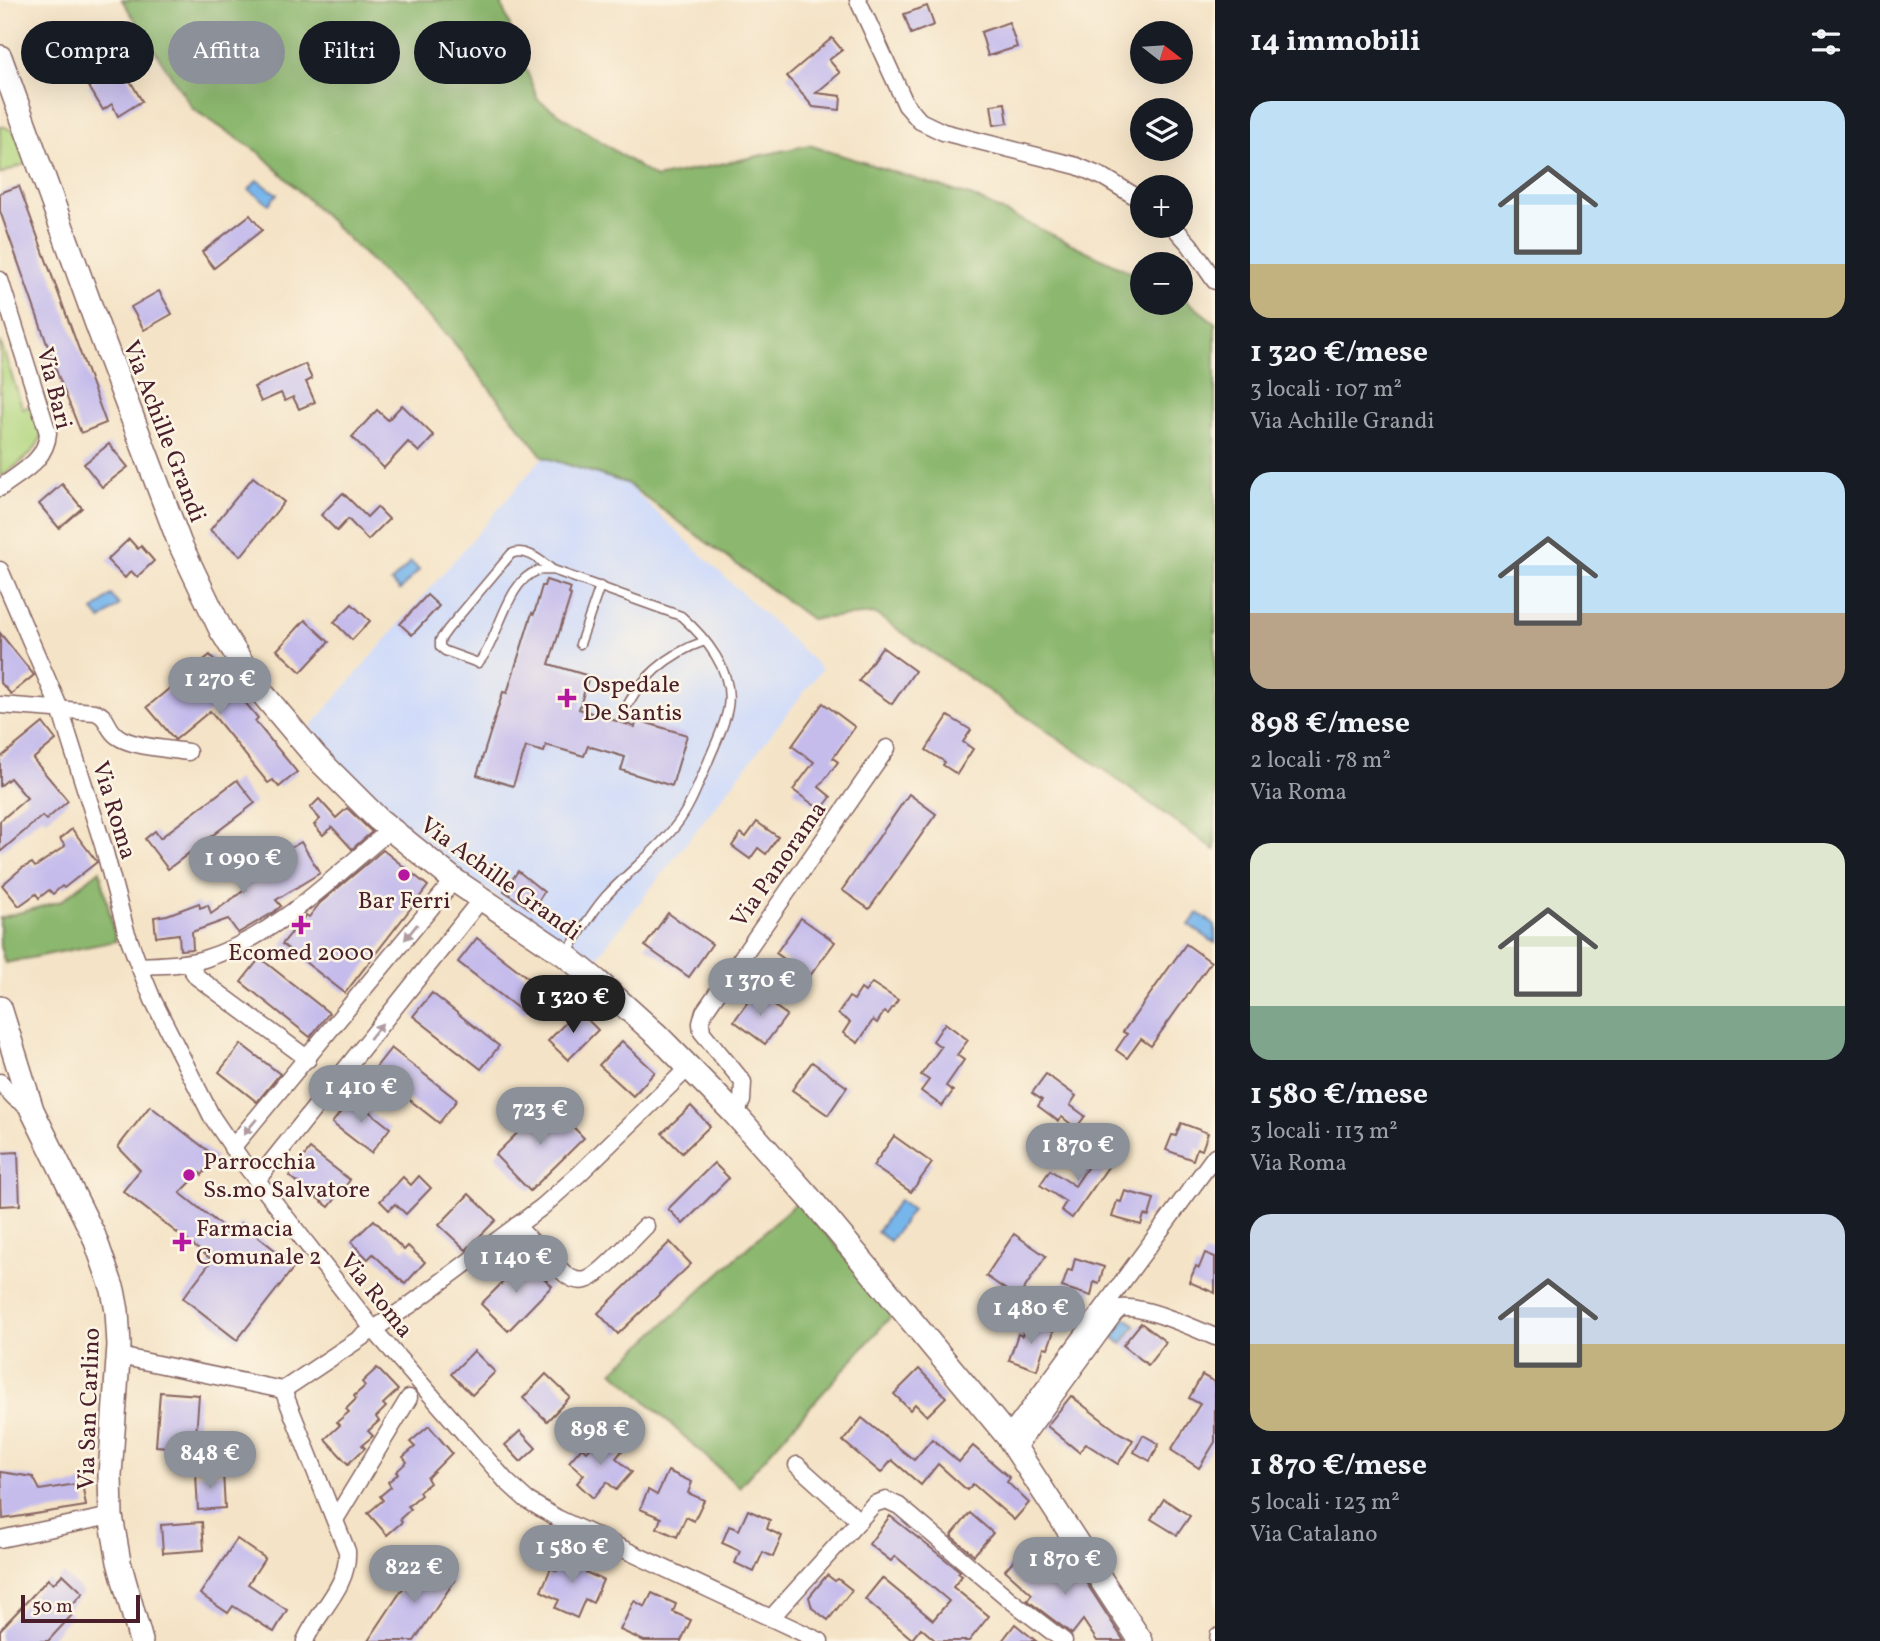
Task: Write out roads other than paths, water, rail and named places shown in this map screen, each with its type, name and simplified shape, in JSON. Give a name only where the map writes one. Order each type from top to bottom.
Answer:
[{"type":"street","points":[[858,0],[906,105],[920,121],[943,132],[1077,166],[1130,193]]},
{"type":"street","name":"Via Achille Grandi","points":[[0,57],[3,86],[26,127],[180,544],[221,631],[247,673],[285,722],[348,791],[390,830],[454,880],[565,955],[636,1016],[735,1114],[814,1203],[1012,1443],[1141,1641]]},
{"type":"street","points":[[0,118],[26,127]]},
{"type":"street","points":[[1183,238],[1215,281]]},
{"type":"street","name":"Via Bari","points":[[0,280],[48,432],[42,456],[0,488]]},
{"type":"street","name":"Via Roma","points":[[0,570],[60,709],[139,967],[207,1109],[232,1148],[374,1330],[503,1477],[527,1500],[557,1518],[820,1641]]},
{"type":"street","points":[[0,705],[99,713],[107,719],[117,736],[129,741],[188,752]]},
{"type":"street","name":"Via Panorama","points":[[735,1114],[742,1101],[743,1082],[702,1032],[704,1012],[887,748]]},
{"type":"street","points":[[139,967],[187,963],[224,951],[271,926],[303,903],[390,830]]},
{"type":"street","points":[[232,1148],[454,880]]},
{"type":"street","points":[[257,1180],[482,898]]},
{"type":"street","points":[[187,963],[201,979],[308,1059]]},
{"type":"street","name":"Via San Carlino","points":[[0,1008],[32,1110],[94,1236],[108,1274],[117,1311],[119,1356],[110,1475],[111,1516],[116,1549],[141,1641]]},
{"type":"street","points":[[119,1356],[284,1390],[374,1330],[516,1226],[573,1180],[690,1067]]},
{"type":"street","name":"Via San Carlino","points":[[0,1082],[15,1098],[32,1110]]},
{"type":"street","points":[[1012,1443],[1215,1156]]},
{"type":"street","points":[[516,1226],[565,1274],[582,1281],[597,1274],[646,1226]]},
{"type":"street","points":[[1012,1443],[1121,1308],[1134,1309],[1215,1337]]},
{"type":"street","points":[[284,1390],[335,1518],[347,1557],[345,1572],[337,1590],[305,1641]]},
{"type":"street","points":[[335,1518],[410,1398]]},
{"type":"street","points":[[797,1465],[859,1521]]},
{"type":"street","points":[[771,1618],[880,1500],[893,1502],[1063,1641]]},
{"type":"street","points":[[0,1539],[111,1516]]},
{"type":"lane","points":[[553,570],[535,571],[521,584],[478,663],[440,647],[440,640],[448,629],[510,554],[517,551],[553,570],[681,615],[714,653],[725,677],[728,692],[728,707],[704,772],[678,822],[605,897],[565,955]]},
{"type":"lane","points":[[580,645],[600,586]]},
{"type":"lane","points":[[623,715],[629,699],[648,676],[670,659],[705,641]]},
{"type":"lane","points":[[1214,1641],[1215,1633]]},
{"type":"water","points":[[257,180],[277,194],[269,204],[249,190]]},
{"type":"water","points":[[411,562],[419,570],[400,590],[391,582]]},
{"type":"water","points":[[111,595],[119,605],[101,620],[93,611]]},
{"type":"water","points":[[1198,913],[1215,925],[1215,943],[1189,925]]},
{"type":"water","points":[[899,1200],[912,1210],[890,1241],[877,1232]]},
{"type":"water","points":[[1126,1318],[1136,1325],[1122,1344],[1112,1336]]},
{"type":"place","name":"Ospedale De Santis","points":[[567,698]]},
{"type":"place","name":"Bar Ferri","points":[[404,875]]},
{"type":"place","name":"Ecomed 2000","points":[[301,925]]},
{"type":"place","name":"Parrocchia Ss.mo Salvatore","points":[[189,1175]]},
{"type":"place","name":"Farmacia Comunale 2","points":[[182,1242]]}]
